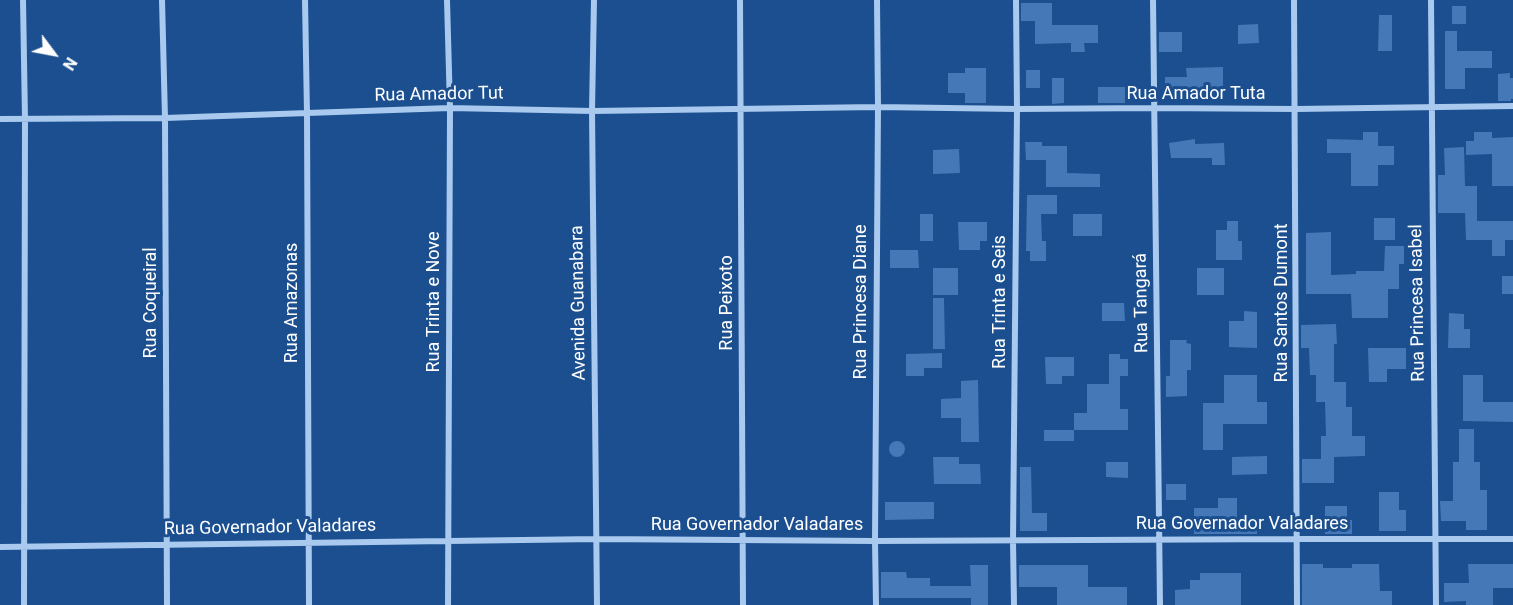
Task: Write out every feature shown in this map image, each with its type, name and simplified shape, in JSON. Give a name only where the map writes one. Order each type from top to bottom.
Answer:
[{"type":"street","points":[[23,0],[25,119],[24,605]]},
{"type":"street","name":"Rua Coqueiral","points":[[162,0],[165,118],[167,605]]},
{"type":"street","name":"Rua Amazonas","points":[[305,0],[309,605]]},
{"type":"street","name":"Rua Trinta e Nove","points":[[447,0],[450,108],[448,605]]},
{"type":"street","name":"Avenida Guanabara","points":[[594,0],[592,111],[597,605]]},
{"type":"street","name":"Rua Peixoto","points":[[740,0],[743,605]]},
{"type":"street","name":"Rua Princesa Diane","points":[[876,605],[877,0]]},
{"type":"street","name":"Rua Trinta e Seis","points":[[1014,605],[1016,0]]},
{"type":"street","name":"Rua Tangará","points":[[1154,0],[1160,605]]},
{"type":"street","name":"Rua Santos Dumont","points":[[1294,0],[1297,605]]},
{"type":"street","name":"Rua Princesa Isabel","points":[[1431,0],[1436,605]]},
{"type":"street","name":"Rua Amador Tuta","points":[[878,107],[1296,109],[1513,106]]},
{"type":"street","name":"Rua Amador Tut","points":[[0,119],[165,118],[450,108],[592,111],[878,107]]},
{"type":"street","name":"Rua Governador Valadares","points":[[0,547],[597,539],[1013,541],[1513,539]]},
{"type":"building","points":[[1021,3],[1052,3],[1052,25],[1098,25],[1098,43],[1084,43],[1085,52],[1071,52],[1071,43],[1035,44],[1035,21],[1021,21]]},
{"type":"building","points":[[1452,6],[1466,6],[1466,24],[1452,24]]},
{"type":"building","points":[[1379,15],[1392,15],[1392,51],[1378,51]]},
{"type":"building","points":[[1258,24],[1259,43],[1238,44],[1238,25]]},
{"type":"building","points":[[1445,31],[1457,31],[1457,51],[1492,51],[1492,68],[1465,68],[1465,89],[1445,89]]},
{"type":"building","points":[[1159,32],[1182,32],[1182,52],[1159,52]]},
{"type":"building","points":[[1223,67],[1223,88],[1207,88],[1207,92],[1165,92],[1165,77],[1187,77],[1186,68]]},
{"type":"building","points":[[965,68],[986,68],[986,103],[965,103],[965,93],[948,93],[948,73],[965,73]]},
{"type":"building","points":[[1026,70],[1040,70],[1040,88],[1026,88]]},
{"type":"building","points":[[1510,73],[1510,78],[1513,78],[1513,99],[1498,101],[1498,74]]},
{"type":"building","points":[[1052,78],[1064,78],[1064,103],[1052,104]]},
{"type":"building","points":[[1098,87],[1125,87],[1125,103],[1098,103]]},
{"type":"building","points":[[1363,132],[1378,132],[1378,146],[1394,146],[1394,165],[1378,165],[1378,186],[1351,186],[1351,153],[1327,153],[1327,139],[1363,140]]},
{"type":"building","points":[[1474,132],[1492,132],[1492,138],[1513,137],[1513,186],[1492,186],[1492,154],[1466,155],[1466,141],[1474,141]]},
{"type":"building","points":[[1195,139],[1195,144],[1224,143],[1225,165],[1212,165],[1212,158],[1171,158],[1169,143]]},
{"type":"building","points":[[1025,142],[1042,142],[1042,146],[1067,146],[1067,173],[1100,174],[1100,187],[1046,187],[1046,160],[1026,160]]},
{"type":"building","points":[[1464,147],[1465,186],[1477,186],[1477,221],[1513,221],[1513,240],[1505,240],[1505,256],[1492,256],[1492,240],[1466,240],[1465,213],[1438,213],[1438,175],[1445,175],[1444,148]]},
{"type":"building","points":[[959,149],[960,173],[933,174],[933,150]]},
{"type":"building","points":[[1027,195],[1057,195],[1057,214],[1041,214],[1042,241],[1046,241],[1046,261],[1030,261],[1030,251],[1026,251]]},
{"type":"building","points":[[920,214],[933,214],[933,241],[920,241]]},
{"type":"building","points":[[1073,214],[1102,214],[1102,236],[1073,236]]},
{"type":"building","points":[[1374,218],[1395,218],[1395,240],[1374,240]]},
{"type":"building","points":[[1227,221],[1238,221],[1238,241],[1242,241],[1242,260],[1216,260],[1216,230],[1227,230]]},
{"type":"building","points":[[958,222],[987,222],[987,241],[980,241],[980,250],[959,250]]},
{"type":"building","points":[[1331,232],[1331,275],[1356,274],[1356,271],[1384,271],[1385,246],[1404,246],[1404,264],[1399,264],[1399,289],[1388,289],[1388,318],[1352,318],[1351,294],[1306,294],[1306,233]]},
{"type":"building","points":[[890,250],[918,250],[919,268],[890,268]]},
{"type":"building","points":[[933,268],[958,268],[958,295],[933,295]]},
{"type":"building","points":[[1197,268],[1224,268],[1224,295],[1197,295]]},
{"type":"building","points":[[1502,276],[1513,276],[1513,294],[1502,294]]},
{"type":"building","points":[[933,298],[944,298],[945,349],[933,349]]},
{"type":"building","points":[[1102,303],[1124,303],[1125,321],[1102,321]]},
{"type":"building","points":[[1244,311],[1257,312],[1257,348],[1229,347],[1229,321],[1244,321]]},
{"type":"building","points":[[1449,313],[1464,314],[1464,329],[1470,329],[1470,348],[1448,348]]},
{"type":"building","points":[[1336,324],[1334,382],[1346,382],[1346,407],[1352,407],[1352,436],[1365,436],[1365,456],[1334,457],[1334,483],[1302,483],[1302,459],[1321,459],[1321,436],[1326,436],[1325,402],[1316,402],[1316,375],[1310,375],[1309,348],[1301,348],[1301,325]]},
{"type":"building","points":[[1170,340],[1187,340],[1186,343],[1191,344],[1191,370],[1187,370],[1187,396],[1166,397],[1166,376],[1170,376]]},
{"type":"building","points":[[1368,348],[1406,348],[1406,369],[1387,369],[1387,382],[1369,382]]},
{"type":"building","points":[[942,353],[942,368],[924,368],[924,376],[906,376],[906,354]]},
{"type":"building","points":[[1109,354],[1120,354],[1120,359],[1128,359],[1128,376],[1120,376],[1120,409],[1128,409],[1128,430],[1074,430],[1074,413],[1087,413],[1087,384],[1109,384]]},
{"type":"building","points":[[1045,357],[1074,357],[1074,376],[1062,376],[1062,384],[1046,384]]},
{"type":"building","points":[[1224,375],[1257,375],[1257,402],[1267,402],[1267,424],[1223,424],[1223,450],[1203,450],[1203,403],[1224,403]]},
{"type":"building","points":[[1463,375],[1483,375],[1483,402],[1513,402],[1513,422],[1463,421]]},
{"type":"building","points":[[978,380],[979,442],[961,442],[961,418],[941,418],[941,399],[961,398],[961,381]]},
{"type":"building","points":[[1459,429],[1474,429],[1474,462],[1480,462],[1480,490],[1487,490],[1487,530],[1466,530],[1466,521],[1441,521],[1440,501],[1453,501],[1453,462],[1459,462]]},
{"type":"building","points":[[1044,430],[1074,430],[1074,441],[1044,441]]},
{"type":"building","points":[[897,441],[903,443],[905,449],[903,455],[897,457],[891,455],[889,449],[891,443]]},
{"type":"building","points":[[1267,456],[1267,474],[1232,475],[1232,457]]},
{"type":"building","points":[[933,457],[959,457],[959,464],[980,464],[981,484],[934,484]]},
{"type":"building","points":[[1106,462],[1128,462],[1128,478],[1106,477]]},
{"type":"building","points":[[1020,467],[1031,467],[1032,513],[1047,513],[1047,531],[1020,531]]},
{"type":"building","points":[[1166,484],[1186,484],[1186,500],[1166,500]]},
{"type":"building","points":[[1379,492],[1399,492],[1399,510],[1406,510],[1406,531],[1379,531]]},
{"type":"building","points":[[1218,498],[1237,498],[1237,520],[1257,519],[1257,534],[1194,534],[1194,508],[1218,508]]},
{"type":"building","points":[[885,502],[934,502],[934,519],[885,520]]},
{"type":"building","points":[[1325,506],[1347,506],[1347,520],[1352,520],[1352,534],[1325,534]]},
{"type":"building","points":[[1302,564],[1323,564],[1323,568],[1352,568],[1352,564],[1379,564],[1380,591],[1392,591],[1392,605],[1302,605]]},
{"type":"building","points":[[1468,564],[1513,564],[1513,588],[1493,588],[1493,605],[1466,605],[1466,601],[1444,602],[1444,583],[1469,583]]},
{"type":"building","points":[[970,565],[988,565],[988,605],[971,605],[971,598],[881,598],[881,572],[906,572],[907,578],[930,578],[930,586],[971,586]]},
{"type":"building","points":[[1019,565],[1088,565],[1088,587],[1127,587],[1127,605],[1057,605],[1057,587],[1019,587]]},
{"type":"building","points":[[1200,573],[1241,573],[1241,605],[1175,605],[1175,590],[1190,589],[1190,580],[1200,580]]}]
